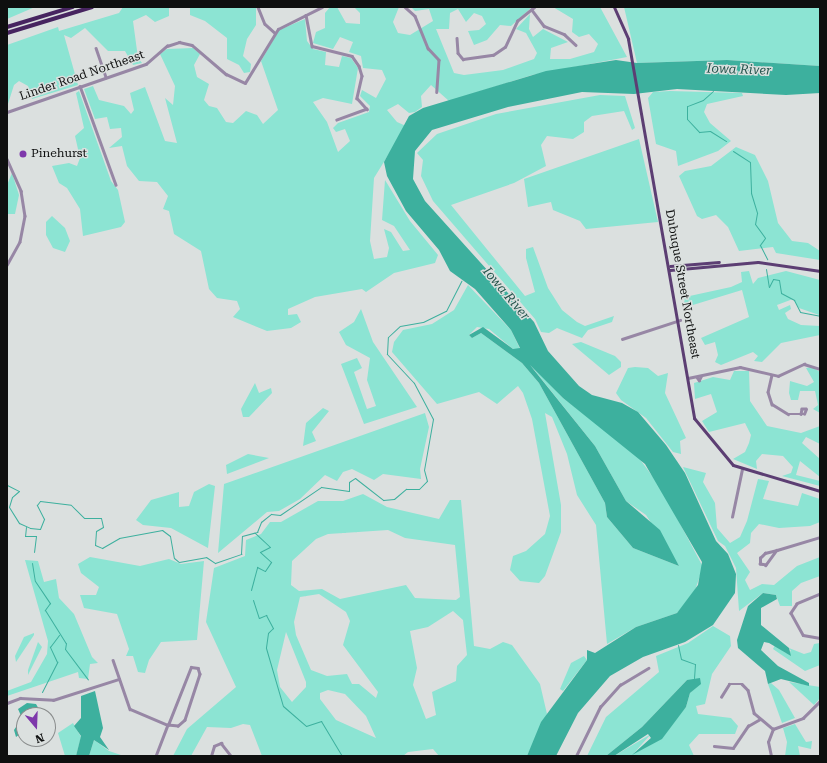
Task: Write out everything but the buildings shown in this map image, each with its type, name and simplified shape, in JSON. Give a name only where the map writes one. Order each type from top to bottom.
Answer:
[{"type":"highway","points":[[7,27],[73,7]]},
{"type":"highway","points":[[7,34],[92,7]]},
{"type":"main road","name":"Dubuque Street Northeast","points":[[614,7],[627,35],[680,320],[690,405],[698,425],[725,458],[742,469],[820,491]]},
{"type":"main road","points":[[670,268],[729,262],[768,262],[820,271]]},
{"type":"street","points":[[258,7],[265,24],[275,33]]},
{"type":"street","name":"Linder Road Northeast","points":[[7,112],[151,61],[167,46],[182,42],[195,47],[237,81],[245,83],[275,33],[284,24],[306,16],[322,7]]},
{"type":"street","points":[[405,7],[415,16],[428,48],[439,60],[437,92]]},
{"type":"street","points":[[457,38],[461,58],[485,58],[506,47],[517,21],[534,7]]},
{"type":"street","points":[[532,10],[544,26],[564,34],[576,45]]},
{"type":"street","points":[[306,16],[312,46],[357,61],[362,76],[357,91],[359,104],[367,109],[337,120]]},
{"type":"street","points":[[96,48],[106,77]]},
{"type":"street","points":[[80,86],[116,185]]},
{"type":"street","points":[[7,160],[21,191],[25,216],[20,242],[7,265]]},
{"type":"street","points":[[622,339],[680,320]]},
{"type":"street","points":[[688,378],[744,366],[772,376],[785,375],[804,364],[820,369]]},
{"type":"street","points":[[772,376],[768,392],[772,404],[785,413],[802,414]]},
{"type":"street","points":[[732,517],[742,469]]},
{"type":"street","points":[[778,550],[766,565],[760,564],[761,556],[778,550],[820,537]]},
{"type":"street","points":[[820,594],[797,604],[791,616],[803,635],[820,638]]},
{"type":"street","points":[[113,660],[132,711],[168,724],[178,726],[184,722],[200,674],[196,667],[186,671],[168,724],[156,756]]},
{"type":"street","points":[[576,756],[603,704],[620,686],[648,668]]},
{"type":"street","points":[[7,703],[20,698],[53,700],[119,679]]},
{"type":"street","points":[[721,697],[729,684],[742,684],[760,719],[773,729]]},
{"type":"street","points":[[771,756],[768,742],[773,729],[802,718],[820,701]]},
{"type":"street","points":[[714,746],[733,748],[748,726],[760,719]]},
{"type":"street","points":[[211,756],[214,746],[221,743],[230,756]]},
{"type":"shaded area","points":[[7,7],[35,7],[7,19]]},
{"type":"shaded area","points":[[123,7],[169,7],[169,16],[155,22],[146,15],[133,21],[138,58],[142,63],[133,65],[125,51],[108,51],[85,28],[71,38],[64,35],[78,85],[32,99],[28,86],[19,81],[14,85],[7,107],[7,45],[58,27],[59,31],[119,13]]},
{"type":"shaded area","points":[[190,7],[256,7],[256,25],[247,39],[243,56],[251,64],[250,72],[244,73],[239,65],[227,59],[227,38],[205,21],[190,15]]},
{"type":"shaded area","points":[[330,7],[337,7],[346,23],[360,24],[360,13],[354,7],[399,7],[393,22],[398,33],[410,35],[433,21],[429,9],[415,11],[411,7],[532,7],[511,26],[500,25],[487,40],[474,45],[468,31],[479,30],[486,24],[482,16],[474,13],[466,22],[458,9],[450,13],[449,29],[436,29],[454,73],[464,75],[503,70],[534,59],[537,53],[526,33],[516,29],[530,14],[529,29],[533,37],[543,29],[568,42],[551,48],[550,59],[570,59],[594,52],[598,44],[589,34],[579,37],[572,32],[573,19],[553,7],[600,7],[627,57],[532,75],[449,101],[431,85],[421,96],[422,107],[415,112],[409,113],[398,104],[387,110],[397,122],[406,126],[374,178],[370,241],[374,259],[387,257],[389,248],[384,229],[391,232],[403,251],[410,250],[394,226],[382,220],[385,180],[410,221],[438,255],[435,263],[394,273],[366,292],[362,289],[315,297],[288,309],[288,315],[297,314],[301,322],[291,328],[267,331],[233,317],[240,309],[237,301],[217,298],[209,289],[201,251],[174,234],[169,211],[163,209],[168,196],[157,182],[139,181],[127,166],[122,146],[109,148],[122,137],[121,128],[110,129],[107,117],[95,119],[84,89],[93,86],[99,100],[124,106],[131,114],[134,110],[130,93],[145,87],[165,141],[177,143],[165,98],[173,105],[175,86],[160,54],[167,49],[193,48],[200,54],[194,65],[197,77],[209,84],[204,100],[209,106],[217,108],[226,122],[233,123],[246,111],[257,115],[263,124],[278,110],[261,61],[279,30],[305,19],[307,41],[313,49],[326,52],[325,65],[339,67],[342,56],[351,58],[358,68],[352,104],[323,98],[313,102],[327,122],[338,152],[350,141],[345,129],[336,132],[333,128],[338,123],[369,112],[370,106],[360,96],[362,90],[376,98],[386,79],[382,70],[363,68],[361,56],[349,52],[353,42],[340,37],[333,49],[313,43],[316,32],[325,28],[325,13]]},
{"type":"shaded area","points":[[624,7],[820,7],[820,66],[727,60],[637,63]]},
{"type":"shaded area","points":[[79,91],[111,181],[118,190],[125,222],[121,227],[83,236],[80,209],[67,188],[59,183],[52,166],[69,163],[77,166],[80,158],[75,136],[84,128],[76,93]]},
{"type":"shaded area","points":[[653,92],[742,93],[743,96],[707,104],[704,112],[710,123],[731,141],[718,151],[678,166],[676,151],[656,144],[648,98]]},
{"type":"shaded area","points":[[600,95],[625,96],[635,128],[632,130],[624,111],[592,116],[584,122],[584,132],[573,139],[547,136],[541,145],[546,166],[514,183],[451,205],[525,296],[535,292],[526,258],[526,249],[533,247],[548,288],[562,310],[577,322],[585,326],[614,316],[612,322],[588,330],[582,338],[557,328],[549,333],[541,332],[535,319],[433,201],[421,176],[423,160],[417,153],[437,134],[496,114]]},
{"type":"shaded area","points":[[639,139],[658,222],[586,229],[580,221],[553,210],[551,202],[528,207],[524,179]]},
{"type":"shaded area","points":[[736,147],[755,155],[768,181],[778,223],[792,241],[808,243],[820,251],[820,260],[776,253],[773,247],[739,251],[728,227],[716,215],[702,219],[697,216],[679,176],[685,171],[711,166]]},
{"type":"shaded area","points":[[12,173],[19,195],[15,214],[7,214],[7,185]]},
{"type":"shaded area","points":[[52,216],[65,228],[70,241],[65,252],[53,248],[46,235],[46,222]]},
{"type":"shaded area","points":[[749,271],[753,284],[758,278],[786,271],[820,280],[819,315],[799,308],[793,299],[777,305],[779,310],[790,305],[791,309],[785,313],[788,319],[801,325],[820,326],[820,335],[781,343],[762,362],[754,361],[758,356],[753,352],[721,365],[715,362],[718,355],[715,342],[705,345],[701,338],[749,317],[742,290],[683,308],[685,297],[731,287],[742,282],[741,272]]},
{"type":"shaded area","points":[[468,285],[511,330],[520,349],[513,349],[489,329],[477,327],[469,335],[472,338],[481,333],[522,363],[539,383],[605,503],[607,517],[633,548],[679,566],[646,515],[626,501],[595,446],[528,362],[563,398],[636,454],[661,488],[703,567],[693,596],[677,613],[636,627],[607,644],[596,525],[577,495],[567,454],[552,417],[545,413],[561,505],[561,532],[545,576],[539,583],[520,581],[510,570],[513,556],[526,551],[545,534],[550,516],[532,419],[523,393],[518,386],[497,404],[479,392],[437,404],[392,352],[394,342],[403,330],[432,324],[454,310]]},
{"type":"shaded area","points":[[361,309],[373,342],[417,407],[364,424],[341,364],[357,358],[362,368],[354,372],[367,409],[376,406],[367,380],[370,358],[346,345],[339,332],[354,322]]},
{"type":"shaded area","points":[[581,342],[615,356],[621,362],[621,367],[609,375],[572,344]]},
{"type":"shaded area","points":[[812,367],[820,372],[820,413],[813,409],[818,405],[815,391],[800,391],[798,400],[791,400],[789,393],[790,381],[807,386],[814,382],[806,368]]},
{"type":"shaded area","points":[[628,368],[648,368],[658,376],[668,373],[665,393],[686,438],[680,441],[681,454],[673,452],[646,418],[621,400],[616,393]]},
{"type":"shaded area","points":[[734,371],[749,371],[750,401],[767,426],[801,433],[820,426],[820,444],[806,437],[802,443],[820,459],[820,477],[800,461],[796,475],[820,481],[820,486],[782,476],[791,473],[793,467],[783,456],[762,454],[756,461],[757,469],[733,459],[745,452],[749,443],[751,435],[745,423],[709,432],[702,421],[717,412],[711,394],[695,399],[694,383],[713,377],[730,380]]},
{"type":"shaded area","points":[[255,383],[259,393],[271,388],[272,393],[249,417],[243,417],[241,409]]},
{"type":"shaded area","points":[[323,408],[329,411],[312,432],[316,441],[303,446],[306,423]]},
{"type":"shaded area","points":[[425,413],[429,427],[420,469],[421,479],[383,474],[374,480],[352,469],[343,472],[337,481],[325,475],[300,499],[279,511],[267,512],[218,553],[224,484]]},
{"type":"shaded area","points":[[248,454],[269,458],[227,474],[226,465]]},
{"type":"shaded area","points":[[683,467],[706,473],[703,482],[715,503],[717,528],[730,543],[740,537],[747,521],[758,479],[769,481],[763,499],[798,506],[802,493],[820,499],[820,522],[810,526],[779,528],[759,524],[751,533],[750,543],[737,553],[750,572],[745,580],[750,590],[762,584],[774,585],[797,566],[820,557],[820,576],[801,583],[792,591],[792,606],[780,606],[776,595],[763,593],[739,611],[736,568],[725,546],[718,541]]},
{"type":"shaded area","points":[[209,484],[215,486],[208,548],[171,528],[143,525],[136,520],[151,500],[179,492],[179,507],[189,506],[194,492]]},
{"type":"shaded area","points":[[363,494],[387,507],[439,519],[450,500],[461,500],[474,646],[490,649],[503,642],[512,645],[540,684],[547,714],[527,756],[439,756],[433,749],[408,752],[403,756],[262,756],[250,725],[243,724],[231,728],[207,727],[191,756],[173,756],[187,729],[236,687],[206,622],[214,568],[245,556],[246,540],[261,534],[270,522],[281,522],[318,501],[343,501]],"holes":[[[388,530],[405,538],[455,545],[460,597],[456,600],[415,598],[406,585],[340,599],[322,589],[299,591],[291,585],[292,561],[316,539],[328,534]],[[319,594],[346,612],[350,621],[343,645],[378,692],[376,698],[359,684],[352,684],[347,674],[327,676],[311,670],[296,635],[294,622],[300,597]],[[453,611],[463,620],[467,655],[457,666],[456,681],[432,692],[436,715],[426,719],[413,685],[417,668],[410,631],[428,627]],[[286,632],[306,682],[306,687],[292,702],[280,687],[277,670]],[[328,690],[345,694],[366,716],[376,738],[336,720],[320,699],[320,693]]]},
{"type":"shaded area","points":[[90,557],[140,566],[169,559],[181,564],[204,561],[197,640],[161,642],[149,660],[145,673],[138,672],[133,656],[126,656],[129,649],[117,614],[84,608],[80,595],[96,595],[99,587],[81,573],[78,564]]},
{"type":"shaded area","points":[[25,560],[38,561],[44,582],[56,579],[59,598],[74,614],[92,657],[98,663],[90,664],[88,679],[79,678],[78,672],[7,696],[7,691],[31,682],[47,654],[48,641]]},
{"type":"shaded area","points":[[713,626],[730,636],[731,646],[712,674],[705,704],[696,706],[698,714],[731,718],[738,726],[735,734],[699,734],[689,745],[694,756],[614,756],[651,734],[633,754],[686,707],[690,693],[700,684],[687,680],[642,727],[606,756],[587,756],[606,717],[659,672],[656,656],[688,643]]},
{"type":"shaded area","points":[[34,633],[16,662],[15,656],[24,637]]},
{"type":"shaded area","points":[[38,642],[42,647],[28,675],[28,670]]},
{"type":"shaded area","points":[[820,643],[820,665],[805,671],[773,649],[775,645],[786,653],[791,651],[789,648],[804,654],[811,652],[814,644]]},
{"type":"shaded area","points":[[584,656],[587,660],[563,691],[560,689],[571,663]]},
{"type":"shaded area","points":[[789,682],[820,687],[820,698],[814,705]]},
{"type":"shaded area","points":[[771,683],[779,690],[795,718],[782,723],[768,684]]},
{"type":"shaded area","points":[[73,723],[81,737],[76,756],[65,756],[58,733]]},
{"type":"shaded area","points":[[795,724],[806,742],[812,741],[811,749],[798,746],[800,756],[785,756],[787,742],[783,728]]},
{"type":"shaded area","points":[[94,740],[109,751],[124,756],[89,756]]},
{"type":"water","name":"Iowa River","points":[[616,60],[637,63],[727,60],[820,66],[820,93],[786,95],[677,89],[634,94],[582,92],[508,107],[432,130],[415,151],[413,179],[425,201],[534,322],[548,351],[579,386],[592,395],[622,403],[638,412],[666,445],[685,473],[716,541],[728,554],[736,574],[735,593],[713,625],[685,642],[643,657],[610,676],[578,713],[556,756],[527,756],[541,722],[587,660],[587,650],[595,653],[636,627],[677,613],[698,585],[702,562],[645,464],[563,398],[530,365],[595,446],[626,501],[660,530],[679,566],[633,548],[607,517],[605,503],[539,383],[522,363],[481,333],[472,338],[469,335],[483,327],[513,349],[520,348],[511,330],[475,289],[450,271],[439,250],[406,211],[387,176],[384,162],[409,116],[423,108],[546,71]]},
{"type":"water","points":[[763,593],[776,595],[777,599],[761,608],[761,625],[789,648],[791,656],[769,643],[764,642],[761,650],[778,666],[809,683],[809,686],[781,679],[768,684],[765,671],[738,648],[737,640],[748,606]]},
{"type":"water","points":[[700,678],[701,684],[690,693],[686,707],[662,739],[632,755],[651,738],[648,734],[614,756],[606,756],[642,727],[687,680]]},
{"type":"water","points":[[95,691],[103,728],[100,737],[109,750],[94,740],[89,756],[76,756],[81,736],[74,726],[81,718],[81,696]]},
{"type":"water","points":[[27,703],[36,704],[38,707],[21,707]]},
{"type":"waterway","points":[[713,91],[703,100],[687,106],[687,119],[699,132],[710,131],[726,141]]},
{"type":"waterway","points":[[733,151],[750,162],[751,193],[757,213],[755,224],[765,238],[760,245],[767,259]]},
{"type":"waterway","points":[[766,269],[769,287],[773,279],[779,280],[781,293],[794,300],[800,312],[820,316]]},
{"type":"waterway","points":[[7,485],[19,491],[12,497],[9,507],[19,523],[30,528],[40,529],[44,519],[37,505],[40,501],[71,505],[84,518],[101,518],[103,527],[96,531],[95,545],[102,548],[119,538],[162,530],[170,536],[174,558],[179,562],[206,557],[215,563],[241,554],[242,536],[257,532],[261,522],[271,514],[280,515],[321,487],[349,491],[349,482],[355,478],[383,500],[394,499],[406,489],[419,489],[427,481],[424,470],[433,419],[414,383],[387,354],[388,337],[400,326],[423,322],[446,311],[461,281]]},
{"type":"waterway","points":[[26,527],[25,536],[36,536],[34,552]]},
{"type":"waterway","points":[[251,590],[257,567],[265,571],[271,562],[260,552],[270,547],[255,533]]},
{"type":"waterway","points":[[32,563],[35,581],[50,603],[45,610],[66,643],[65,649],[88,679]]},
{"type":"waterway","points":[[253,600],[259,618],[266,615],[273,628],[268,633],[266,648],[283,706],[306,726],[321,721],[342,756]]},
{"type":"waterway","points":[[42,692],[57,662],[50,647],[59,635]]},
{"type":"waterway","points":[[678,645],[681,659],[695,664],[694,678]]},
{"type":"place","name":"Pinehurst","points":[[23,154]]}]
